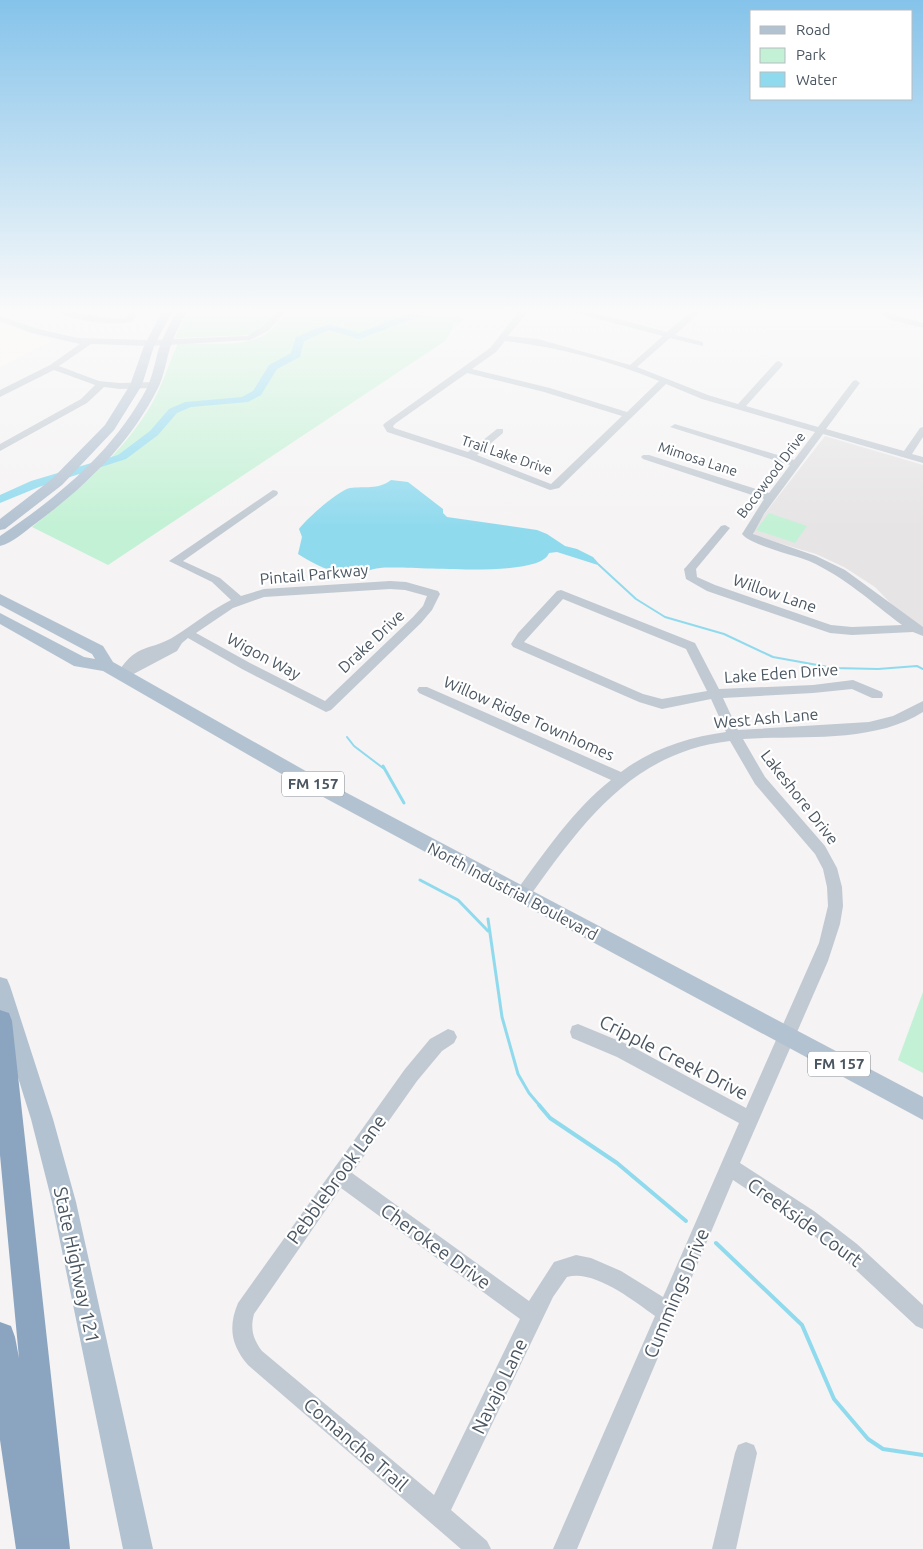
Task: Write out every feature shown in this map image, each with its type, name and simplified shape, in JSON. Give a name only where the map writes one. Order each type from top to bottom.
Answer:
[{"type":"highway","points":[[0,1021],[52,1549]]},
{"type":"highway","points":[[0,1337],[33,1549]]},
{"type":"main road","points":[[0,526],[57,482],[110,427],[136,385]]},
{"type":"main road","points":[[0,542],[36,517],[90,471],[121,438],[134,420],[153,385]]},
{"type":"main road","points":[[20,511],[36,517]]},
{"type":"main road","name":"North Industrial Boulevard","points":[[0,599],[98,650],[115,671]]},
{"type":"main road","name":"North Industrial Boulevard","points":[[0,618],[80,662],[115,671],[305,780],[923,1109]]},
{"type":"main road","name":"State Highway 121","points":[[0,986],[42,1119],[64,1202],[138,1549]]},
{"type":"street","points":[[0,394],[23,382]]},
{"type":"street","points":[[98,382],[153,385]]},
{"type":"street","name":"Trail Lake Drive","points":[[449,382],[388,425],[390,430],[470,456],[548,487],[555,486],[663,382]]},
{"type":"street","points":[[516,382],[547,390],[628,416]]},
{"type":"street","points":[[670,382],[705,397],[923,460]]},
{"type":"street","points":[[740,407],[762,382]]},
{"type":"street","name":"Bocowood Drive","points":[[856,383],[822,431],[770,498],[746,534],[822,561],[869,591],[896,615],[918,630]]},
{"type":"street","points":[[0,448],[84,401],[103,384]]},
{"type":"street","points":[[675,427],[797,464]]},
{"type":"street","points":[[906,455],[923,430]]},
{"type":"street","points":[[470,456],[500,431]]},
{"type":"street","name":"Mimosa Lane","points":[[646,457],[770,498]]},
{"type":"street","points":[[238,600],[216,580],[175,561],[273,493]]},
{"type":"street","name":"Willow Lane","points":[[725,528],[690,569],[690,575],[696,581],[777,612],[830,629],[852,631],[918,630]]},
{"type":"street","name":"Pintail Parkway","points":[[115,671],[131,660],[176,645],[183,636],[216,612],[238,600],[279,591],[331,590],[384,585],[406,586],[434,594]]},
{"type":"street","name":"Drake Drive","points":[[326,707],[417,620],[428,607],[434,594]]},
{"type":"street","name":"Lakeshore Drive","points":[[715,694],[662,704],[639,698],[517,644],[522,636],[561,594],[691,646],[736,735],[751,767],[776,801],[814,842],[830,867],[834,879],[836,897],[835,920],[826,948],[785,1036]]},
{"type":"street","name":"Wigon Way","points":[[183,636],[326,707]]},
{"type":"street","name":"Lake Eden Drive","points":[[715,694],[813,689],[853,684],[877,695]]},
{"type":"street","name":"Willow Ridge Townhomes","points":[[423,690],[620,778]]},
{"type":"street","name":"West Ash Lane","points":[[522,895],[586,811],[620,778],[650,760],[680,747],[736,735],[844,730],[881,723],[922,708]]},
{"type":"street","name":"Cripple Creek Drive","points":[[578,1032],[622,1051],[751,1120]]},
{"type":"street","name":"Cummings Drive","points":[[566,1549],[751,1120],[785,1036]]},
{"type":"street","name":"Pebblebrook Lane","points":[[242,1332],[241,1325],[245,1310],[276,1264],[411,1075],[436,1045],[448,1037]]},
{"type":"street","name":"Creekside Court","points":[[730,1167],[807,1218],[850,1251],[923,1319]]},
{"type":"street","name":"Cherokee Drive","points":[[340,1176],[532,1316]]},
{"type":"street","name":"Navajo Lane","points":[[437,1513],[532,1316],[555,1276],[562,1269],[579,1265],[586,1267],[618,1281],[668,1312]]},
{"type":"street","name":"Comanche Trail","points":[[242,1332],[247,1348],[255,1358],[479,1549]]},
{"type":"street","points":[[724,1549],[746,1453]]},
{"type":"shaded area","points":[[825,436],[923,465],[923,628],[899,612],[875,587],[844,567],[816,554],[755,536],[752,530]]},
{"type":"green space","points":[[163,382],[383,382],[108,565],[32,527],[84,484],[117,451],[145,416]]},
{"type":"green space","points":[[769,513],[807,526],[795,543],[756,530]]},
{"type":"green space","points":[[923,992],[923,1073],[898,1060]]},
{"type":"water","points":[[391,480],[408,482],[443,509],[443,513],[447,517],[537,530],[565,546],[577,549],[593,557],[601,566],[557,552],[549,553],[540,561],[523,566],[499,569],[380,568],[358,574],[350,574],[336,572],[323,567],[298,554],[302,537],[299,529],[331,499],[350,488],[376,486]]},
{"type":"waterway","points":[[0,499],[35,484],[122,457],[154,433],[173,411],[189,404],[244,400],[257,393],[264,382]]},
{"type":"waterway","points":[[599,565],[636,599],[665,617],[724,634],[773,657],[834,668],[878,669],[917,666],[923,669]]},
{"type":"waterway","points":[[347,737],[354,746],[383,768]]},
{"type":"waterway","points":[[383,766],[404,803]]},
{"type":"waterway","points":[[420,880],[458,900],[488,931]]},
{"type":"waterway","points":[[488,919],[502,1017],[518,1074],[529,1093],[540,1106]]},
{"type":"waterway","points":[[539,1105],[550,1118],[617,1163],[686,1221]]},
{"type":"waterway","points":[[716,1243],[802,1325],[834,1399],[868,1439],[883,1449],[923,1455]]}]
